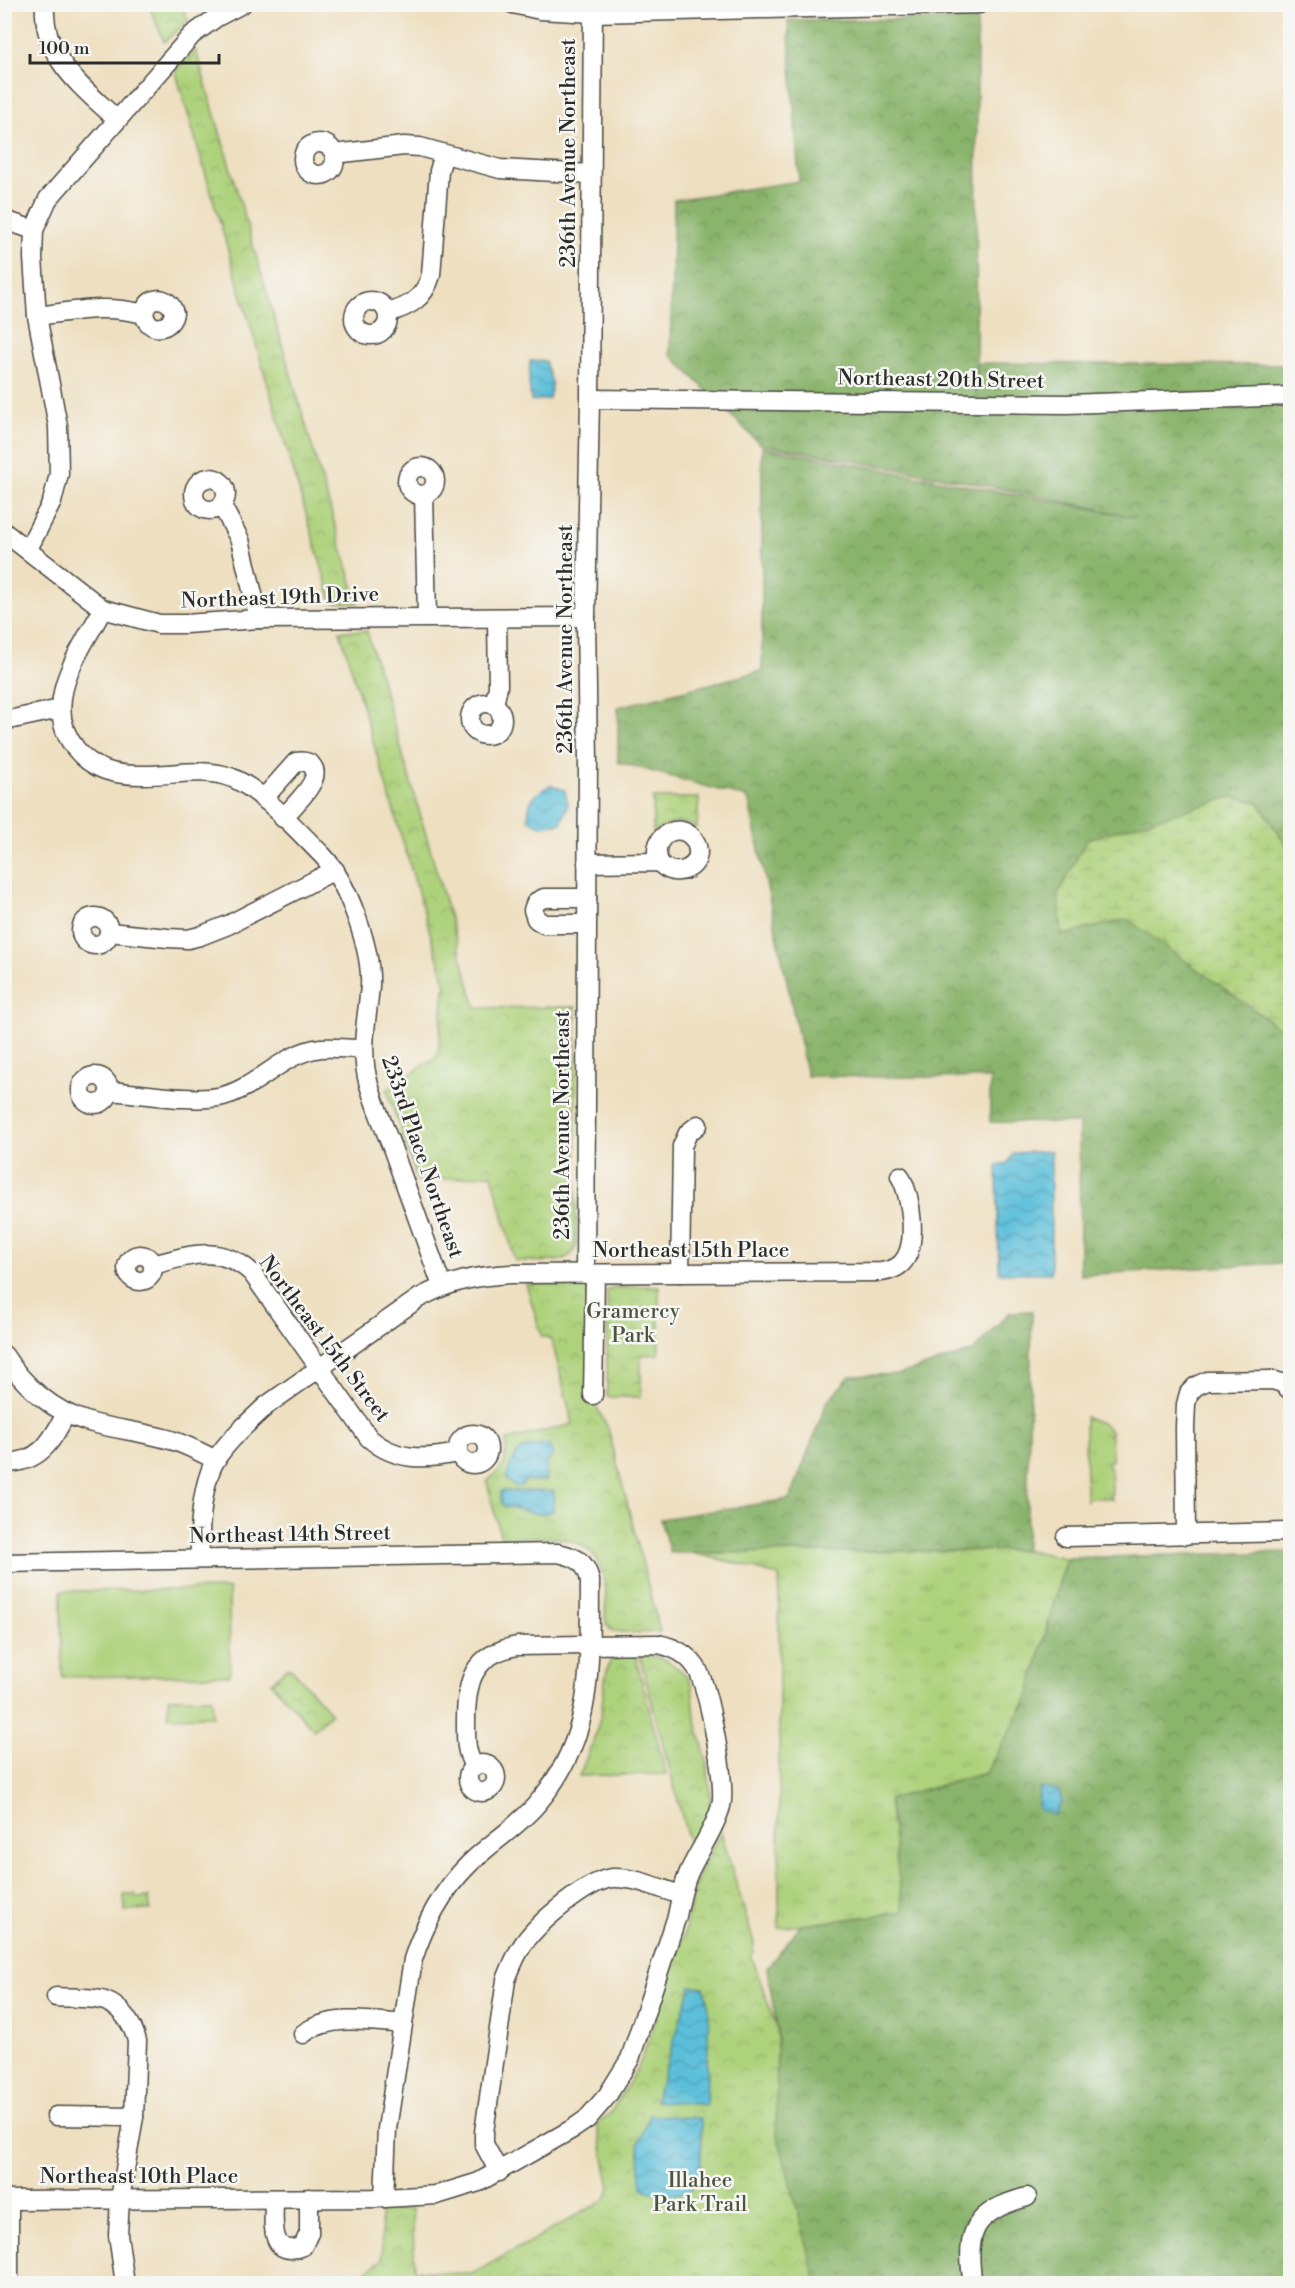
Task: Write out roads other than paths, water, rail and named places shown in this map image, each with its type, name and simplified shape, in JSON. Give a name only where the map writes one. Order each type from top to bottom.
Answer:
[{"type":"street","points":[[45,4],[48,33],[54,54],[68,72],[117,120]]},
{"type":"street","points":[[28,549],[52,502],[59,474],[58,426],[37,316],[33,258],[34,230],[48,199],[192,36],[217,17],[242,4]]},
{"type":"street","points":[[513,4],[540,10],[979,4]]},
{"type":"street","name":"236th Avenue Northeast","points":[[593,9],[586,617],[586,924],[593,1395]]},
{"type":"street","points":[[334,154],[404,146],[420,147],[500,169],[591,174]]},
{"type":"street","points":[[388,314],[419,300],[428,288],[431,276],[439,171],[444,153]]},
{"type":"street","points":[[4,220],[34,230]]},
{"type":"street","points":[[37,316],[108,308],[123,308],[144,314]]},
{"type":"street","name":"Northeast 20th Street","points":[[590,399],[1067,404],[1290,396]]},
{"type":"street","points":[[424,495],[427,617]]},
{"type":"street","points":[[222,506],[240,540],[259,619]]},
{"type":"street","name":"Northeast 19th Drive","points":[[4,532],[103,609],[159,624],[259,619],[586,617]]},
{"type":"street","name":"233rd Place Northeast","points":[[103,609],[69,672],[63,688],[60,709],[62,726],[67,739],[92,765],[108,773],[142,775],[207,772],[241,782],[263,799],[335,870],[349,896],[369,966],[370,984],[363,1049],[369,1084],[442,1286]]},
{"type":"street","points":[[494,705],[498,687],[497,618]]},
{"type":"street","points":[[4,721],[60,709]]},
{"type":"street","points":[[263,799],[296,762],[304,761],[312,765],[316,773],[314,782],[283,818]]},
{"type":"street","points":[[587,863],[659,862]]},
{"type":"street","points":[[109,932],[188,939],[200,936],[228,925],[335,870]]},
{"type":"street","points":[[586,898],[544,898],[536,902],[533,910],[536,919],[544,924],[586,924]]},
{"type":"street","points":[[109,1091],[204,1099],[223,1096],[238,1091],[303,1053],[320,1048],[363,1049]]},
{"type":"street","points":[[680,1273],[682,1146],[688,1133],[698,1125]]},
{"type":"street","name":"Northeast 15th Place","points":[[216,1460],[245,1426],[267,1405],[419,1298],[442,1286],[483,1275],[881,1272],[893,1270],[903,1263],[909,1251],[910,1200],[900,1176]]},
{"type":"street","name":"Northeast 15th Street","points":[[153,1265],[194,1254],[208,1253],[221,1255],[246,1268],[252,1273],[369,1438],[380,1447],[403,1456],[458,1453]]},
{"type":"street","points":[[4,1355],[22,1380],[66,1414],[88,1422],[172,1440],[216,1460],[202,1509],[199,1532],[200,1559]]},
{"type":"street","points":[[1186,1534],[1185,1428],[1189,1393],[1207,1380],[1272,1380],[1282,1383],[1290,1390]]},
{"type":"street","points":[[4,1464],[34,1457],[46,1447],[66,1414]]},
{"type":"street","points":[[1066,1537],[1290,1533]]},
{"type":"street","name":"Northeast 14th Street","points":[[4,1563],[558,1553],[577,1557],[585,1567],[590,1581],[590,1644]]},
{"type":"street","points":[[384,2198],[387,2129],[413,1959],[422,1933],[434,1908],[453,1881],[468,1864],[535,1807],[568,1760],[585,1709],[590,1644],[516,1646],[502,1649],[482,1662],[474,1672],[466,1695],[466,1742],[474,1766]]},
{"type":"street","name":"Northeast 10th Place","points":[[7,2200],[384,2198],[437,2195],[462,2189],[499,2172],[574,2128],[597,2108],[620,2078],[634,2048],[689,1872],[722,1806],[723,1793],[702,1678],[689,1658],[670,1647],[658,1644],[590,1644]]},
{"type":"street","points":[[499,2172],[484,2144],[484,2116],[506,1980],[513,1961],[525,1942],[538,1926],[554,1913],[586,1888],[604,1879],[628,1879],[681,1895]]},
{"type":"street","points":[[56,1997],[105,2001],[124,2015],[137,2041],[134,2118],[120,2199],[119,2249],[125,2283]]},
{"type":"street","points":[[303,2034],[317,2026],[340,2021],[403,2024]]},
{"type":"street","points":[[56,2116],[134,2118]]},
{"type":"street","points":[[973,2283],[970,2242],[977,2225],[991,2210],[1005,2203],[1027,2197]]},
{"type":"street","points":[[274,2199],[275,2238],[282,2248],[292,2250],[303,2246],[309,2233],[309,2198]]},
{"type":"street","points":[[7,2200],[9,2283]]},
{"type":"water","points":[[530,361],[545,361],[552,383],[549,399],[531,401]]},
{"type":"water","points":[[550,785],[565,790],[568,806],[561,823],[541,826],[528,820],[530,802]]},
{"type":"water","points":[[1051,1151],[1051,1273],[999,1273],[997,1165],[1008,1163],[1013,1153]]},
{"type":"water","points":[[548,1444],[552,1457],[546,1465],[545,1481],[523,1481],[522,1486],[514,1486],[507,1480],[511,1464],[521,1449]]},
{"type":"water","points":[[501,1491],[554,1491],[553,1511],[540,1514],[504,1507]]},
{"type":"water","points":[[1039,1789],[1059,1791],[1062,1803],[1054,1815],[1038,1809]]},
{"type":"water","points":[[691,1986],[704,1987],[709,2008],[706,2105],[655,2101]]},
{"type":"water","points":[[650,2115],[701,2118],[700,2165],[691,2191],[666,2195],[642,2188],[638,2144]]},
{"type":"park label","name":"Gramercy Park","points":[[633,1324]]},
{"type":"park label","name":"Illahee Park Trail","points":[[700,2193]]}]
